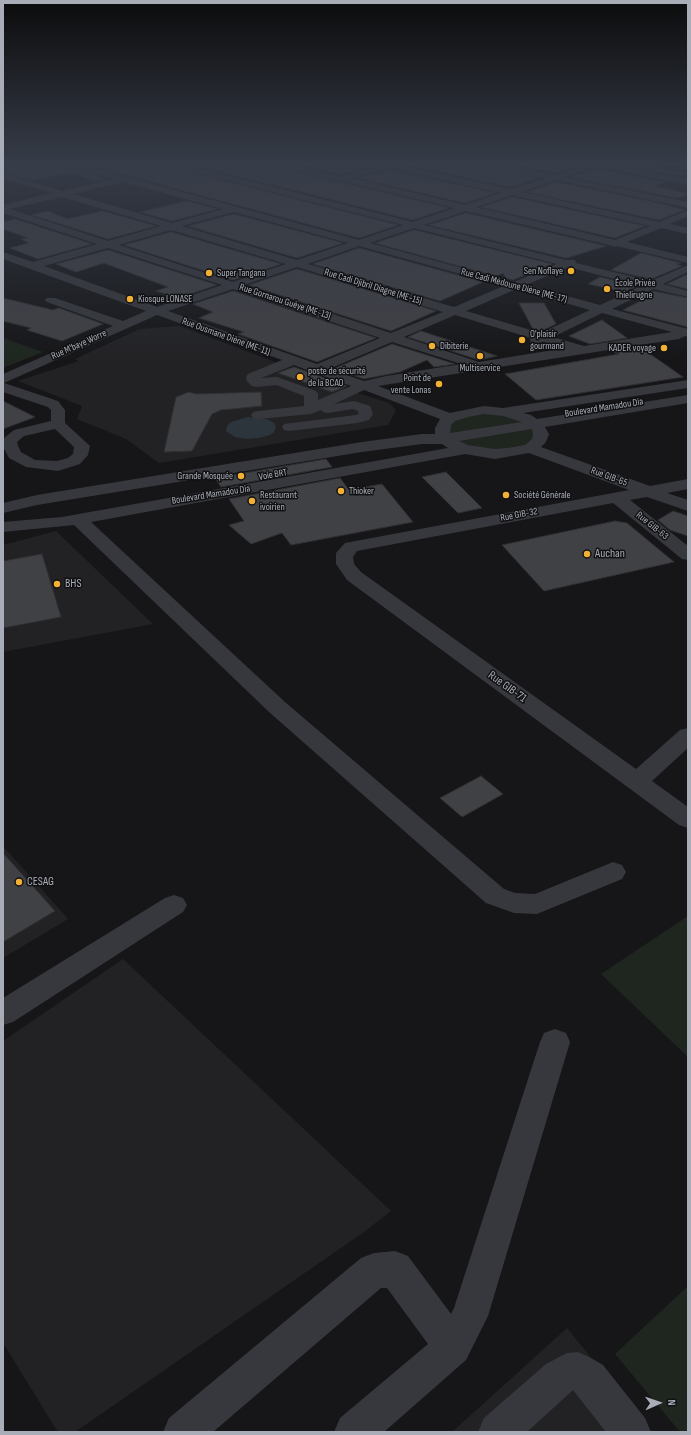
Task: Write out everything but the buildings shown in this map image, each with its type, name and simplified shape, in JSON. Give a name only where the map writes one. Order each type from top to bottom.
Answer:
[{"type":"street","name":"Rue Gornarou Guèye (ME-13)","points":[[63,229],[392,338],[482,364]]},
{"type":"street","points":[[32,266],[161,229]]},
{"type":"street","name":"Rue Cadi Djibril Diagne (ME-15)","points":[[182,229],[582,349]]},
{"type":"street","name":"Rue Cadi Médoune Diène (ME-17)","points":[[307,229],[688,333]]},
{"type":"street","name":"Rue M'baye Worre","points":[[3,379],[156,311],[402,229]]},
{"type":"street","points":[[430,229],[688,294]]},
{"type":"street","points":[[555,229],[688,260]]},
{"type":"street","points":[[595,252],[650,229]]},
{"type":"street","name":"Rue Ousmane Diène (ME-11)","points":[[3,255],[292,361],[364,385],[446,428],[454,445],[465,449]]},
{"type":"street","points":[[317,369],[582,258]]},
{"type":"street","points":[[482,364],[688,268]]},
{"type":"street","points":[[51,300],[124,325]]},
{"type":"street","points":[[264,416],[364,385],[386,380],[688,333]]},
{"type":"street","points":[[282,428],[357,419],[366,414],[365,409],[354,405],[315,400],[277,381],[258,383],[254,380],[253,377],[292,361]]},
{"type":"street","points":[[315,400],[342,378]]},
{"type":"street","points":[[446,428],[456,415],[474,411],[530,426],[648,389],[688,384]]},
{"type":"street","points":[[3,387],[53,404],[58,410],[58,424],[82,446],[80,455],[74,461],[58,466],[32,464],[16,455],[10,446],[9,441],[19,433],[58,424]]},
{"type":"street","name":"Boulevard Mamadou Dia","points":[[530,426],[571,424],[688,394]]},
{"type":"street","name":"Voie BRT","points":[[3,508],[66,492],[370,446],[422,440],[446,428],[530,426],[688,399]]},
{"type":"street","name":"Boulevard Mamadou Dia","points":[[530,426],[558,415],[688,404]]},
{"type":"street","points":[[606,427],[629,409]]},
{"type":"street","points":[[465,449],[482,453],[508,453],[530,426]]},
{"type":"street","name":"Rue GIB-65","points":[[530,426],[647,492],[688,506]]},
{"type":"street","name":"Voie BRT","points":[[3,518],[41,514],[403,453],[429,446],[446,428]]},
{"type":"street","name":"Boulevard Mamadou Dia","points":[[3,527],[70,520],[465,449]]},
{"type":"street","points":[[250,488],[270,489],[309,486],[460,461],[482,453]]},
{"type":"street","points":[[3,499],[66,492],[58,466]]},
{"type":"street","name":"Rue GIB-32","points":[[351,547],[688,484]]},
{"type":"street","name":"Rue GIB-63","points":[[616,497],[688,555]]},
{"type":"street","points":[[3,535],[49,528],[70,520],[277,707],[495,896],[514,903],[537,904],[613,872]]},
{"type":"street","name":"Rue GIB-71","points":[[351,547],[345,552],[344,557],[345,564],[354,576],[688,819]]},
{"type":"street","points":[[637,782],[688,735]]},
{"type":"street","points":[[3,1013],[174,905]]},
{"type":"street","points":[[354,1432],[453,1347],[470,1316],[555,1042]]},
{"type":"street","points":[[183,1432],[374,1272],[395,1269],[453,1347]]},
{"type":"street","points":[[498,1432],[559,1377],[567,1372],[573,1371],[578,1372],[589,1379],[631,1432]]},
{"type":"shaded area","points":[[179,326],[358,393],[389,403],[396,410],[388,425],[159,463],[126,439],[77,419],[82,406],[18,381],[79,361],[75,359],[140,329]]},
{"type":"shaded area","points":[[3,338],[43,352],[3,368]]},
{"type":"shaded area","points":[[486,412],[527,421],[537,435],[527,445],[504,451],[462,444],[448,432],[451,422],[457,418]]},
{"type":"shaded area","points":[[248,417],[267,419],[274,423],[276,427],[274,432],[270,435],[259,438],[246,439],[235,437],[226,431],[227,426],[231,422]]},
{"type":"shaded area","name":"BHS","points":[[56,531],[153,624],[3,652],[3,545]]},
{"type":"shaded area","name":"CESAG","points":[[3,846],[68,919],[3,958]]},
{"type":"shaded area","points":[[688,916],[688,1057],[601,974]]},
{"type":"shaded area","points":[[123,959],[391,1211],[364,1232],[75,1432],[58,1432],[3,1343],[3,1041]]},
{"type":"shaded area","points":[[688,1286],[688,1432],[680,1432],[615,1354]]},
{"type":"shaded area","points":[[567,1328],[652,1432],[452,1432]]},
{"type":"place","name":"Sen Noflaye","points":[[571,271]]},
{"type":"place","name":"Super Tangana","points":[[209,273]]},
{"type":"place","name":"École Privée Thielirugne","points":[[607,289]]},
{"type":"place","name":"Kiosque LONASE","points":[[130,299]]},
{"type":"place","name":"O'plaisir gourmand","points":[[522,340]]},
{"type":"place","name":"Dibiterie","points":[[432,346]]},
{"type":"place","name":"KADER voyage","points":[[664,348]]},
{"type":"place","name":"Multiservice","points":[[480,356]]},
{"type":"place","name":"poste de sécurité de la BCAO","points":[[300,377]]},
{"type":"place","name":"Point de vente Lonas","points":[[439,384]]},
{"type":"place","name":"Grande Mosquée","points":[[241,476]]},
{"type":"place","name":"Thioker","points":[[341,491]]},
{"type":"place","name":"Société Générale","points":[[506,495]]},
{"type":"place","name":"Restaurant ivoirien","points":[[252,501]]},
{"type":"place","name":"Auchan","points":[[587,554]]},
{"type":"place","name":"BHS","points":[[57,584]]},
{"type":"place","name":"CESAG","points":[[19,882]]}]
